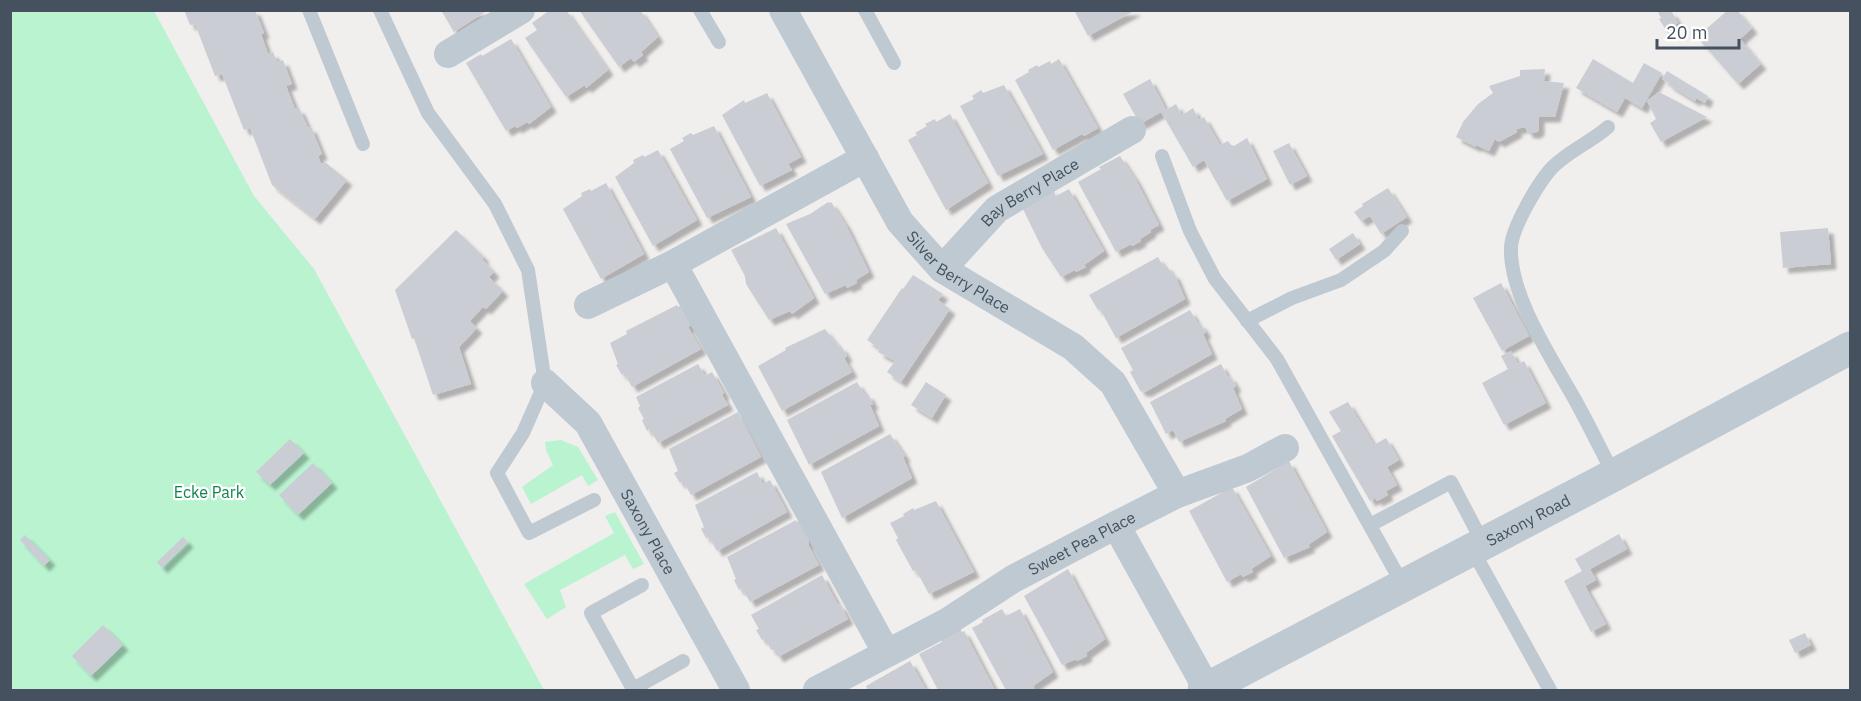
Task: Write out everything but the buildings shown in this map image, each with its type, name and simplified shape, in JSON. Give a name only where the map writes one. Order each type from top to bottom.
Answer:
[{"type":"street","points":[[448,54],[521,10]]},
{"type":"street","name":"Silver Berry Place","points":[[783,10],[900,222],[942,269],[1073,347],[1113,383],[1177,494]]},
{"type":"street","name":"Bay Berry Place","points":[[942,269],[997,209],[1132,130]]},
{"type":"street","points":[[588,305],[673,264],[865,158]]},
{"type":"street","points":[[673,264],[886,652]]},
{"type":"street","name":"Saxony Road","points":[[1206,690],[1851,348]]},
{"type":"street","name":"Saxony Place","points":[[545,383],[588,423],[736,690]]},
{"type":"street","name":"Sweet Pea Place","points":[[817,690],[947,622],[1013,579],[1116,525],[1177,494],[1248,468],[1285,448]]},
{"type":"street","points":[[1116,525],[1206,690]]},
{"type":"lane","points":[[309,10],[363,144]]},
{"type":"lane","points":[[380,10],[428,113],[495,204],[528,270],[545,383],[523,433],[497,473],[530,533],[594,500]]},
{"type":"lane","points":[[700,10],[719,42]]},
{"type":"lane","points":[[865,10],[894,63]]},
{"type":"lane","points":[[1608,127],[1595,139],[1568,154],[1548,173],[1516,225],[1511,245],[1515,277],[1533,327],[1614,475]]},
{"type":"lane","points":[[1162,156],[1190,231],[1215,279],[1277,359],[1403,585]]},
{"type":"lane","points":[[1247,321],[1292,298],[1341,280],[1384,251],[1402,231]]},
{"type":"lane","points":[[1370,525],[1451,482],[1478,546],[1550,690]]},
{"type":"lane","points":[[642,585],[591,613],[633,689],[683,662]]},
{"type":"green space","name":"Ecke Park","points":[[10,11],[154,11],[254,196],[314,269],[544,690],[11,690]]},
{"type":"green space","points":[[561,440],[578,447],[598,480],[588,486],[582,475],[531,504],[522,487],[553,465],[545,442]]},
{"type":"green space","points":[[615,512],[644,564],[633,569],[625,555],[560,590],[566,607],[547,619],[524,584],[614,533],[605,516]]}]
